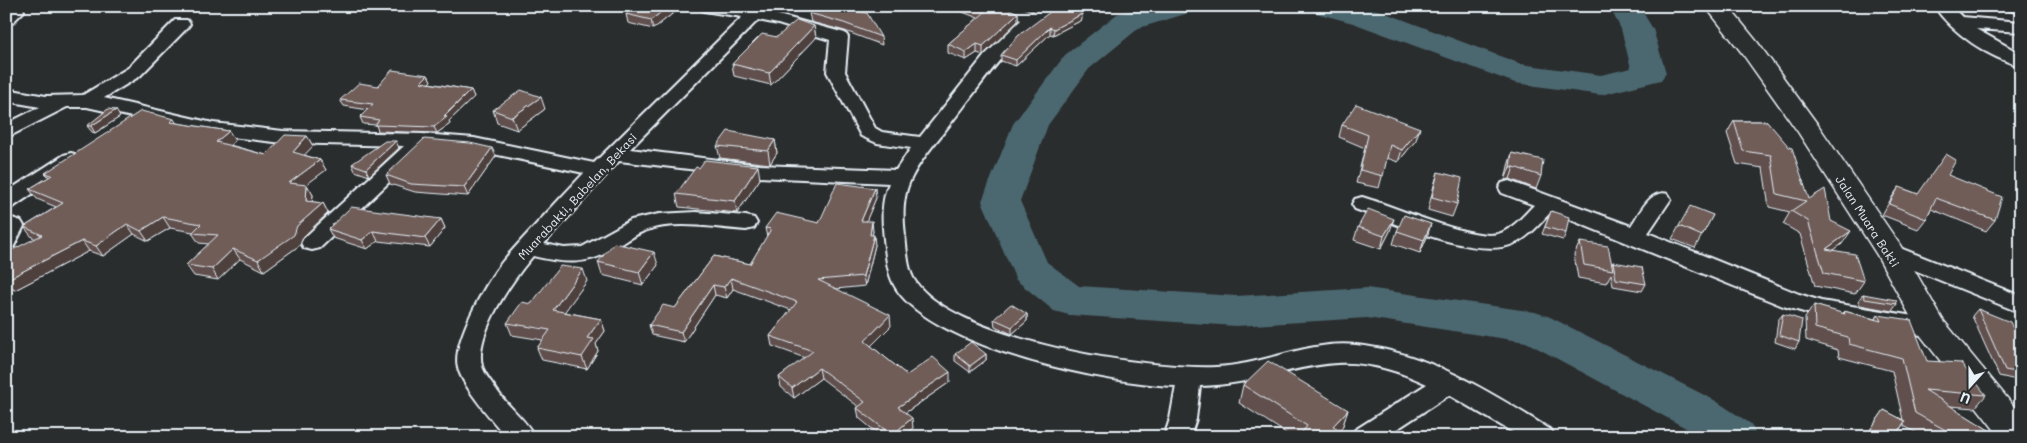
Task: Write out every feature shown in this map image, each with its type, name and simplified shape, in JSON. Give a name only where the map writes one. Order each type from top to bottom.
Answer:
[{"type":"main road","name":"Jalan Muara Bakti","points":[[1716,6],[1750,48],[1787,100],[1890,252],[1932,328],[2019,437]]},
{"type":"street","points":[[6,19],[16,10],[14,6]]},
{"type":"street","points":[[704,6],[758,11],[838,37],[836,72],[846,94],[868,132],[877,137],[924,144]]},
{"type":"street","points":[[1002,6],[1033,18]]},
{"type":"street","points":[[1054,6],[1033,18],[1019,29],[986,63],[924,144],[901,177],[895,190],[892,203],[897,264],[906,288],[930,311],[975,333],[1040,353],[1127,373],[1189,378],[1235,375],[1318,354],[1356,354],[1397,363],[1446,384],[1484,401],[1542,437]]},
{"type":"street","points":[[1942,6],[1955,22],[1977,38],[2021,61]]},
{"type":"street","points":[[2016,6],[2021,8]]},
{"type":"street","name":"Muarabakti, Babelan, Bekasi","points":[[522,437],[492,401],[470,368],[469,347],[483,314],[510,268],[598,170],[758,11]]},
{"type":"street","points":[[1955,22],[2021,27]]},
{"type":"street","points":[[87,101],[134,72],[181,24]]},
{"type":"street","points":[[6,95],[46,102],[87,101],[213,130],[284,137],[422,140],[488,146],[598,170]]},
{"type":"street","points":[[6,132],[66,101]]},
{"type":"street","points":[[118,129],[143,113]]},
{"type":"street","points":[[312,243],[422,140]]},
{"type":"street","points":[[6,202],[85,150]]},
{"type":"street","points":[[616,154],[759,171],[901,177]]},
{"type":"street","points":[[1509,188],[1809,306],[1932,328]]},
{"type":"street","points":[[1635,236],[1661,199]]},
{"type":"street","points":[[1362,204],[1433,228],[1487,242],[1511,237],[1547,204]]},
{"type":"street","points":[[528,248],[565,254],[584,254],[627,231],[663,219],[746,223]]},
{"type":"street","points":[[6,223],[13,226],[6,241]]},
{"type":"street","points":[[1890,252],[2021,305]]},
{"type":"street","points":[[1177,437],[1189,378]]},
{"type":"street","points":[[1364,437],[1446,384]]},
{"type":"building","points":[[636,6],[669,6],[651,20],[626,14]]},
{"type":"building","points":[[818,6],[836,6],[867,13],[881,37],[844,23],[809,13]]},
{"type":"building","points":[[969,6],[1002,6],[1018,13],[983,46],[977,44],[966,52],[948,44],[985,12]]},
{"type":"building","points":[[1058,6],[1067,6],[1082,14],[1054,29],[1050,27],[1016,60],[1001,55],[1019,35]]},
{"type":"building","points":[[797,20],[814,26],[769,73],[732,64],[762,34],[777,37]]},
{"type":"building","points":[[392,70],[428,75],[421,82],[471,90],[444,116],[447,117],[434,127],[375,125],[379,120],[360,117],[373,104],[340,100],[359,83],[378,86]]},
{"type":"building","points":[[521,90],[541,97],[512,117],[493,110]]},
{"type":"building","points":[[1356,104],[1420,128],[1402,150],[1390,145],[1383,176],[1360,170],[1368,135],[1342,125]]},
{"type":"building","points":[[108,109],[116,110],[91,126],[87,126]]},
{"type":"building","points":[[141,111],[174,119],[170,122],[229,131],[216,142],[266,155],[285,135],[307,136],[293,152],[320,160],[289,183],[307,185],[306,201],[323,203],[297,226],[294,235],[258,260],[233,249],[212,269],[186,265],[218,235],[192,233],[201,224],[163,217],[141,231],[127,224],[96,246],[82,241],[6,280],[6,253],[42,235],[24,227],[63,203],[29,189],[52,175],[45,173]]},
{"type":"building","points":[[1734,121],[1767,121],[1789,147],[1792,148],[1809,199],[1825,189],[1831,221],[1851,231],[1826,249],[1855,254],[1864,281],[1824,273],[1808,221],[1791,211],[1806,201],[1777,194],[1771,155],[1743,151]]},
{"type":"building","points":[[728,131],[775,140],[768,151],[717,146]]},
{"type":"building","points":[[424,139],[470,143],[492,148],[464,187],[411,184],[386,175]]},
{"type":"building","points":[[385,141],[396,141],[366,169],[352,164]]},
{"type":"building","points":[[1512,153],[1543,160],[1541,176],[1510,167]]},
{"type":"building","points":[[1946,154],[1956,160],[1948,175],[2002,197],[1995,220],[1936,198],[1926,219],[1889,204],[1899,187],[1918,194]]},
{"type":"building","points":[[705,160],[758,166],[735,201],[676,194],[696,167],[699,168]]},
{"type":"building","points":[[1438,172],[1462,178],[1457,204],[1432,197]]},
{"type":"building","points":[[837,183],[875,188],[861,221],[872,221],[870,235],[874,235],[863,276],[818,280],[890,315],[865,341],[907,375],[933,357],[950,372],[898,407],[912,418],[892,435],[857,408],[865,402],[819,368],[792,388],[779,377],[813,351],[770,336],[797,302],[731,278],[724,287],[713,285],[681,332],[649,325],[663,305],[675,308],[714,256],[750,264],[771,229],[765,228],[776,213],[819,223]]},
{"type":"building","points":[[1690,206],[1713,215],[1702,236],[1679,226]]},
{"type":"building","points":[[351,207],[441,219],[425,238],[373,231],[362,240],[328,229]]},
{"type":"building","points":[[1368,209],[1394,219],[1384,236],[1358,227]]},
{"type":"building","points":[[1551,211],[1569,217],[1566,233],[1545,227]]},
{"type":"building","points":[[1404,215],[1431,224],[1424,240],[1397,231]]},
{"type":"building","points":[[1580,242],[1608,246],[1613,270],[1584,265]]},
{"type":"building","points":[[614,243],[654,252],[639,272],[598,262]]},
{"type":"building","points":[[1613,262],[1642,267],[1646,284],[1616,279]]},
{"type":"building","points":[[560,266],[583,269],[553,310],[601,319],[587,338],[594,339],[582,357],[537,348],[550,330],[507,323],[522,302],[531,304]]},
{"type":"building","points":[[1863,294],[1896,300],[1897,304],[1865,299]]},
{"type":"building","points":[[1011,304],[1027,314],[1012,327],[994,319]]},
{"type":"building","points":[[1814,305],[1845,314],[1844,311],[1881,321],[1878,315],[1911,320],[1927,361],[1961,363],[1986,395],[1925,390],[2000,437],[1958,437],[1915,413],[1902,358],[1849,344],[1848,337],[1815,328]]},
{"type":"building","points":[[1978,309],[2010,322],[2021,344],[2021,373],[2005,370]]},
{"type":"building","points":[[1783,314],[1802,320],[1799,342],[1779,335]]},
{"type":"building","points":[[971,342],[986,354],[970,366],[955,354]]},
{"type":"building","points":[[1268,361],[1348,410],[1333,426],[1354,437],[1298,437],[1307,426],[1243,385]]},
{"type":"building","points":[[1884,410],[1905,421],[1895,437],[1866,436]]},
{"type":"waterway","points":[[1181,6],[1128,21],[1077,62],[1031,124],[1001,201],[1030,270],[1069,300],[1236,311],[1367,303],[1535,328],[1700,414],[1734,437]]},
{"type":"waterway","points":[[1323,6],[1364,16],[1515,73],[1601,85],[1649,73],[1637,29],[1624,6]]}]
